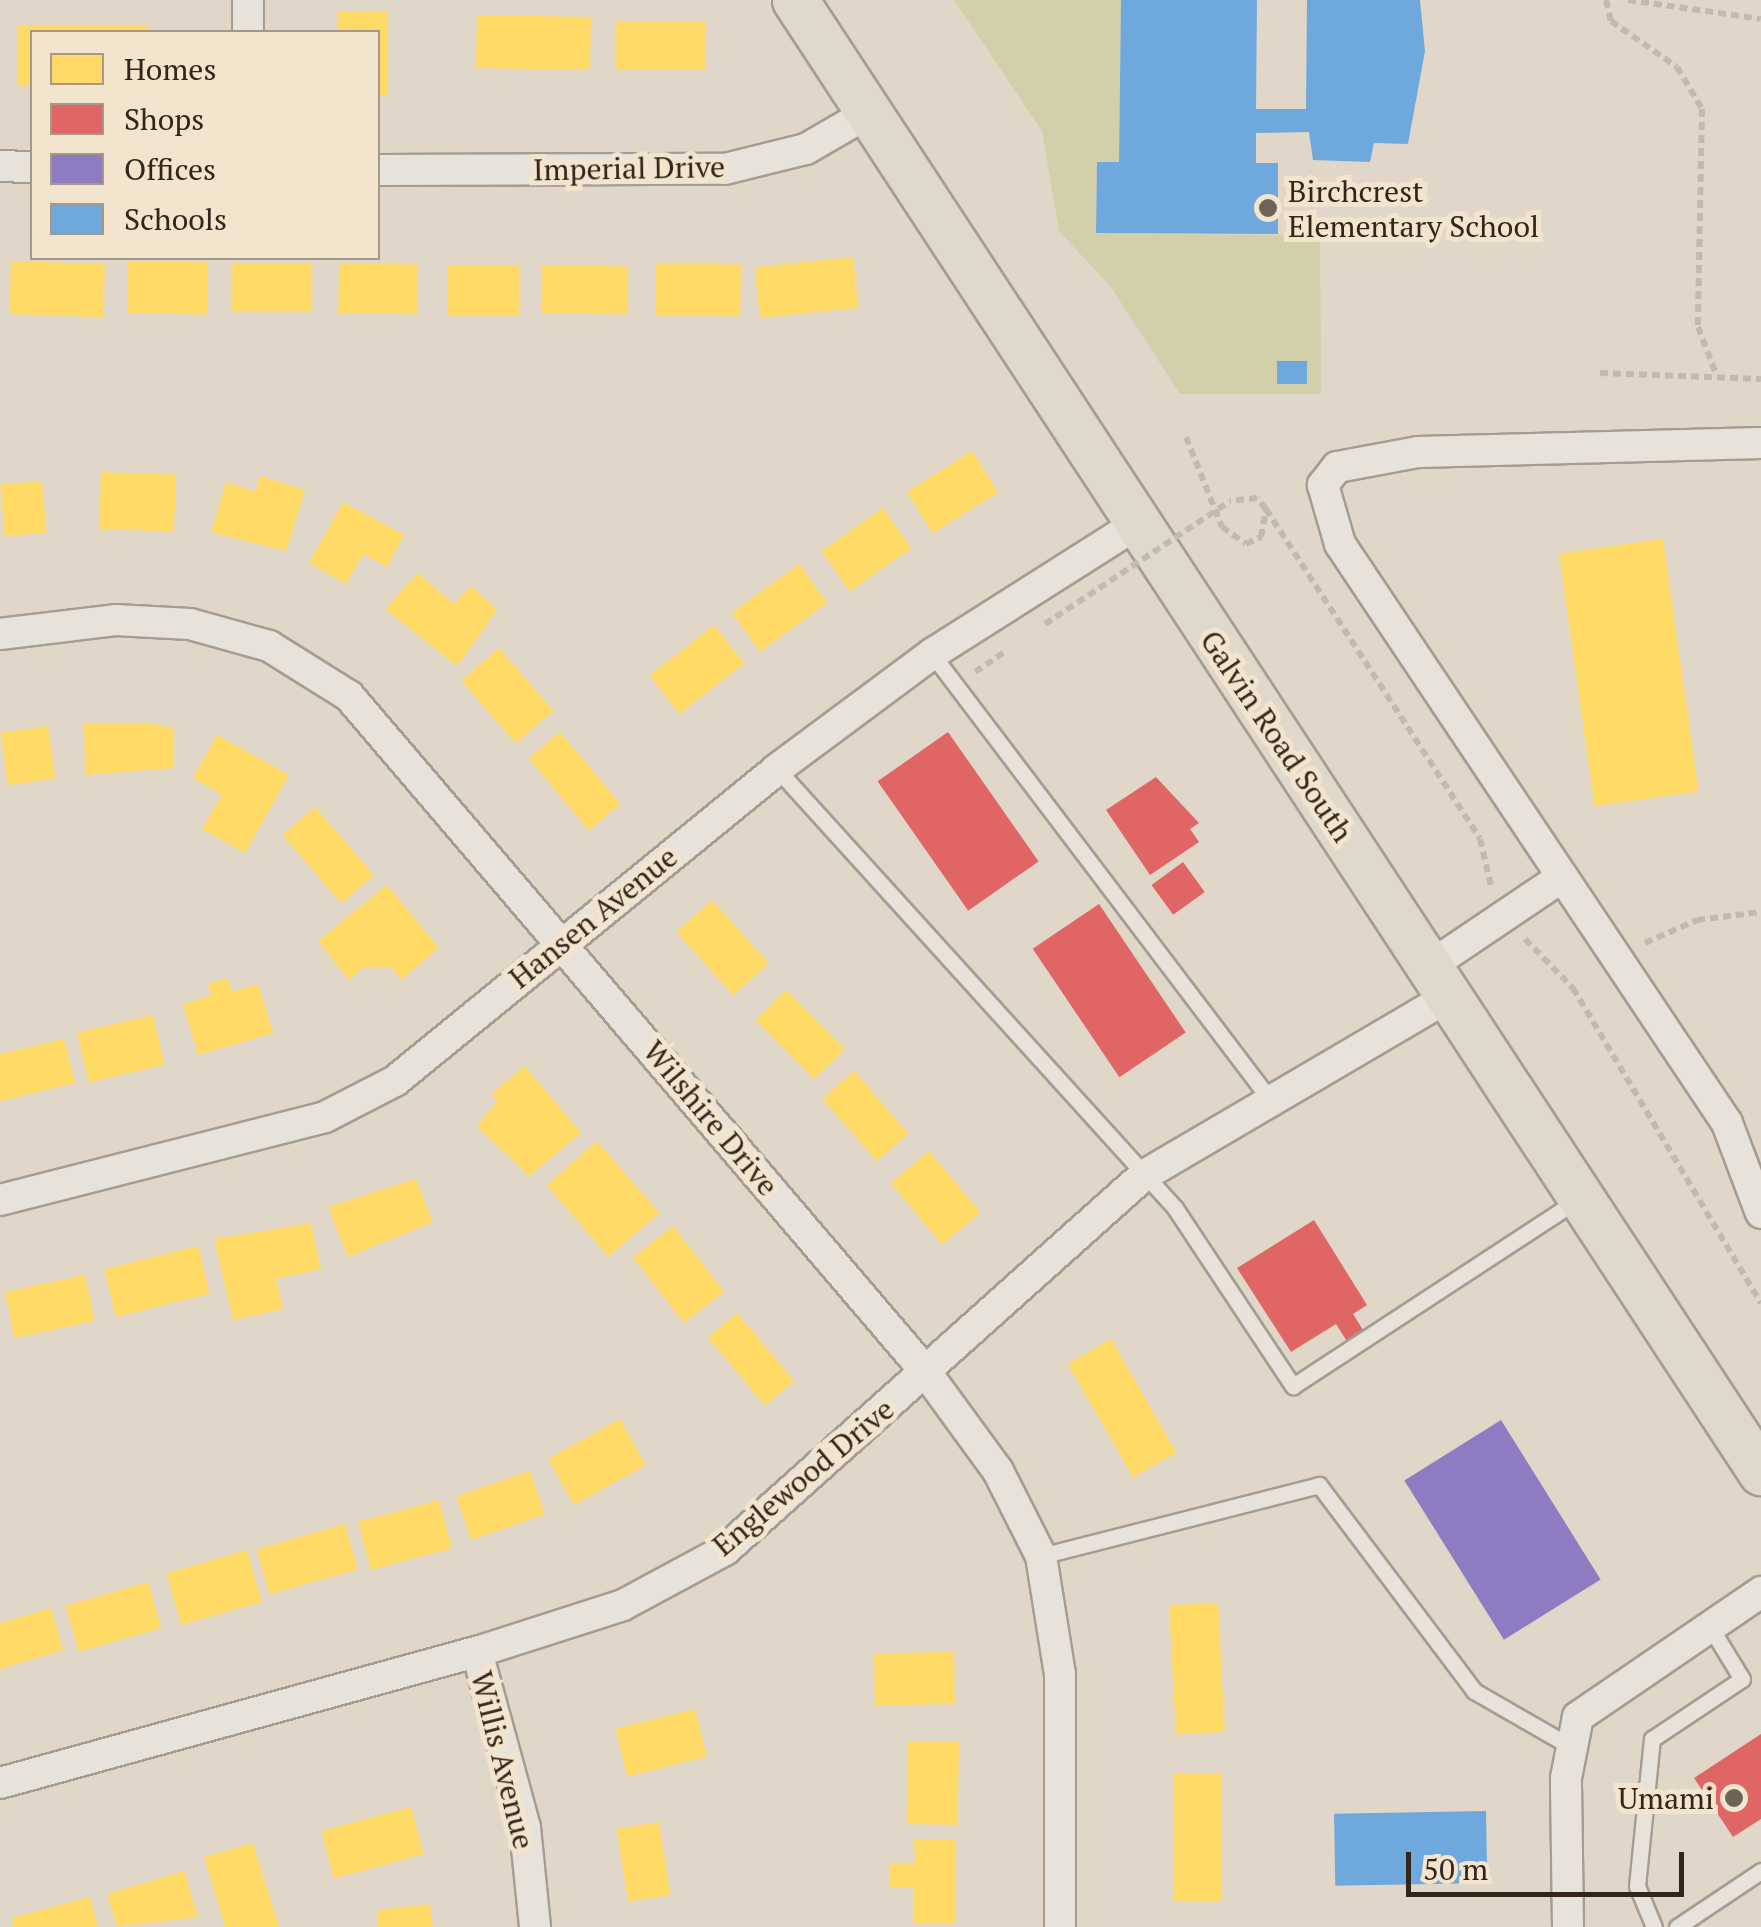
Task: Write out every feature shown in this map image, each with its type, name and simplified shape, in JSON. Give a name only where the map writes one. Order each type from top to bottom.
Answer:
[{"type":"main road","name":"Galvin Road South","points":[[794,0],[1136,524],[1584,1196],[1761,1472]]},
{"type":"street","points":[[248,0],[248,30]]},
{"type":"street","name":"Imperial Drive","points":[[380,170],[725,169],[806,149],[868,113]]},
{"type":"street","points":[[0,166],[30,166]]},
{"type":"street","points":[[1761,443],[1600,444],[1418,452],[1337,467],[1323,485],[1340,544],[1727,1123],[1761,1213]]},
{"type":"street","name":"Hansen Avenue","points":[[0,1200],[325,1116],[395,1081],[776,768],[932,654],[1136,524]]},
{"type":"street","name":"Wilshire Drive","points":[[0,634],[115,620],[190,624],[269,646],[350,696],[926,1371],[998,1471],[1042,1556],[1060,1674],[1060,1927]]},
{"type":"street","name":"Englewood Drive","points":[[0,1783],[477,1652],[623,1604],[725,1550],[1143,1176],[1268,1098],[1440,981],[1562,877]]},
{"type":"street","points":[[1568,1927],[1568,1744],[1598,1696],[1761,1592]]},
{"type":"street","name":"Willis Avenue","points":[[477,1652],[525,1828],[536,1927]]},
{"type":"lane","points":[[932,654],[1268,1098]]},
{"type":"lane","points":[[776,768],[1175,1208],[1293,1386],[1584,1196]]},
{"type":"lane","points":[[1042,1556],[1319,1485],[1474,1691],[1568,1744]]},
{"type":"lane","points":[[1654,1927],[1638,1886],[1652,1739],[1742,1678],[1709,1625]]},
{"type":"lane","points":[[1677,1927],[1761,1871]]},
{"type":"path","points":[[1606,0],[1611,21],[1677,67],[1702,108],[1698,327],[1716,374]]},
{"type":"path","points":[[1628,0],[1761,20]]},
{"type":"path","points":[[1600,373],[1761,378]]},
{"type":"path","points":[[1045,624],[1230,502],[1258,498],[1266,510],[1261,537],[1246,544],[1222,528],[1186,437]]},
{"type":"path","points":[[1616,955],[1697,920],[1761,912]]},
{"type":"shaded area","points":[[954,0],[1121,0],[1119,162],[1097,162],[1096,233],[1320,236],[1321,394],[1180,394],[1111,287],[1059,231],[1042,131]]},
{"type":"building: Homes","points":[[338,12],[387,12],[388,96],[380,96],[380,30],[338,30]]},
{"type":"building: Homes","points":[[477,15],[591,17],[590,70],[476,68]]},
{"type":"building: Homes","points":[[616,22],[705,22],[705,70],[616,70]]},
{"type":"building: Homes","points":[[18,26],[148,26],[148,30],[30,30],[30,85],[17,85]]},
{"type":"building: Homes","points":[[853,257],[858,308],[760,318],[755,267]]},
{"type":"building: Homes","points":[[11,261],[105,264],[103,317],[9,314]]},
{"type":"building: Homes","points":[[128,261],[208,262],[207,314],[127,313]]},
{"type":"building: Homes","points":[[232,263],[311,263],[311,312],[232,312]]},
{"type":"building: Homes","points":[[339,263],[418,264],[417,314],[338,313]]},
{"type":"building: Homes","points":[[656,263],[741,264],[740,316],[655,315]]},
{"type":"building: Homes","points":[[542,265],[628,267],[627,314],[541,313]]},
{"type":"building: Homes","points":[[448,266],[520,266],[520,315],[448,315]]},
{"type":"building: Homes","points":[[972,451],[998,493],[933,533],[907,492]]},
{"type":"building: Homes","points":[[101,472],[176,475],[174,532],[99,529]]},
{"type":"building: Homes","points":[[260,476],[305,490],[286,551],[211,532],[226,482],[255,491]]},
{"type":"building: Homes","points":[[42,481],[47,533],[5,536],[0,485]]},
{"type":"building: Homes","points":[[343,502],[404,535],[387,567],[363,554],[346,584],[309,563]]},
{"type":"building: Homes","points":[[883,508],[911,548],[850,591],[822,551]]},
{"type":"building: Homes","points":[[1663,539],[1698,792],[1595,806],[1559,554]]},
{"type":"building: Homes","points":[[799,564],[827,603],[760,652],[732,613]]},
{"type":"building: Homes","points":[[418,573],[453,604],[471,586],[497,610],[457,666],[385,609]]},
{"type":"building: Homes","points":[[714,625],[744,664],[680,714],[649,675]]},
{"type":"building: Homes","points":[[499,648],[553,711],[516,743],[461,681]]},
{"type":"building: Homes","points":[[148,723],[173,728],[174,768],[85,775],[84,724]]},
{"type":"building: Homes","points":[[48,726],[55,778],[8,785],[0,733]]},
{"type":"building: Homes","points":[[560,732],[620,804],[589,830],[529,758]]},
{"type":"building: Homes","points":[[217,735],[289,775],[245,853],[202,829],[222,795],[193,778]]},
{"type":"building: Homes","points":[[315,807],[374,875],[342,903],[283,835]]},
{"type":"building: Homes","points":[[387,885],[439,948],[401,980],[392,968],[363,967],[349,980],[318,941]]},
{"type":"building: Homes","points":[[712,900],[769,963],[733,995],[676,932]]},
{"type":"building: Homes","points":[[228,978],[232,992],[258,984],[273,1033],[198,1055],[183,1004],[211,996],[208,984]]},
{"type":"building: Homes","points":[[786,990],[845,1049],[814,1079],[756,1020]]},
{"type":"building: Homes","points":[[153,1015],[164,1065],[88,1082],[77,1033]]},
{"type":"building: Homes","points":[[64,1039],[75,1083],[0,1101],[0,1054]]},
{"type":"building: Homes","points":[[525,1066],[581,1133],[529,1176],[477,1126],[497,1101],[491,1094]]},
{"type":"building: Homes","points":[[854,1071],[908,1134],[877,1161],[822,1099]]},
{"type":"building: Homes","points":[[597,1141],[659,1213],[609,1257],[546,1185]]},
{"type":"building: Homes","points":[[929,1151],[980,1212],[942,1244],[891,1183]]},
{"type":"building: Homes","points":[[416,1179],[433,1222],[348,1257],[328,1207]]},
{"type":"building: Homes","points":[[311,1223],[321,1269],[276,1279],[283,1309],[233,1320],[214,1239]]},
{"type":"building: Homes","points":[[673,1226],[724,1291],[684,1323],[633,1257]]},
{"type":"building: Homes","points":[[198,1246],[210,1294],[116,1317],[104,1269]]},
{"type":"building: Homes","points":[[85,1275],[95,1321],[15,1338],[5,1292]]},
{"type":"building: Homes","points":[[737,1313],[794,1381],[765,1406],[708,1337]]},
{"type":"building: Homes","points":[[1111,1339],[1176,1452],[1133,1477],[1068,1364]]},
{"type":"building: Homes","points":[[620,1419],[646,1465],[574,1505],[548,1459]]},
{"type":"building: Homes","points":[[530,1471],[545,1514],[471,1540],[456,1496]]},
{"type":"building: Homes","points":[[439,1500],[452,1548],[371,1570],[358,1522]]},
{"type":"building: Homes","points":[[345,1524],[358,1569],[270,1595],[257,1549]]},
{"type":"building: Homes","points":[[247,1550],[262,1602],[181,1625],[166,1573]]},
{"type":"building: Homes","points":[[148,1582],[161,1628],[79,1652],[65,1606]]},
{"type":"building: Homes","points":[[1218,1603],[1225,1732],[1176,1734],[1169,1606]]},
{"type":"building: Homes","points":[[51,1608],[63,1650],[0,1669],[0,1623]]},
{"type":"building: Homes","points":[[954,1652],[955,1704],[875,1705],[874,1653]]},
{"type":"building: Homes","points":[[695,1709],[707,1757],[627,1776],[615,1729]]},
{"type":"building: Homes","points":[[908,1741],[959,1742],[958,1825],[907,1824]]},
{"type":"building: Homes","points":[[1173,1773],[1221,1773],[1221,1902],[1173,1902]]},
{"type":"building: Homes","points":[[411,1807],[424,1854],[334,1878],[321,1831]]},
{"type":"building: Homes","points":[[659,1822],[671,1895],[628,1902],[617,1829]]},
{"type":"building: Homes","points":[[914,1840],[955,1840],[956,1923],[913,1923],[913,1888],[889,1888],[889,1864],[915,1864]]},
{"type":"building: Homes","points":[[253,1843],[279,1927],[225,1927],[204,1857]]},
{"type":"building: Homes","points":[[184,1871],[198,1917],[117,1927],[107,1894]]},
{"type":"building: Homes","points":[[90,1897],[98,1927],[14,1927],[11,1918]]},
{"type":"building: Homes","points":[[430,1904],[433,1927],[378,1927],[377,1910]]},
{"type":"building: Shops","points":[[948,732],[1039,861],[968,911],[878,781]]},
{"type":"building: Shops","points":[[1156,777],[1199,823],[1190,829],[1199,842],[1150,875],[1106,810]]},
{"type":"building: Shops","points":[[1183,862],[1205,892],[1173,915],[1151,885]]},
{"type":"building: Shops","points":[[1099,904],[1186,1033],[1119,1077],[1033,949]]},
{"type":"building: Shops","points":[[1314,1220],[1367,1305],[1353,1314],[1365,1333],[1348,1343],[1336,1324],[1291,1352],[1237,1268]]},
{"type":"building: Shops","name":"Umami","points":[[1761,1734],[1761,1819],[1733,1837],[1694,1778]]},
{"type":"building: Offices","points":[[1501,1420],[1601,1579],[1504,1640],[1404,1480]]},
{"type":"building: Schools","points":[[1121,0],[1257,0],[1256,109],[1306,109],[1307,0],[1420,0],[1425,51],[1408,144],[1374,143],[1370,162],[1313,160],[1309,132],[1256,133],[1256,163],[1278,163],[1278,234],[1096,233],[1097,162],[1119,162]]},
{"type":"building: Schools","points":[[1277,361],[1307,361],[1307,384],[1277,384]]},
{"type":"building: Schools","points":[[1486,1811],[1487,1883],[1335,1886],[1334,1814]]},
{"type":"place","name":"Birchcrest Elementary School","points":[[1268,208]]},
{"type":"place","name":"Umami","points":[[1734,1798]]}]
